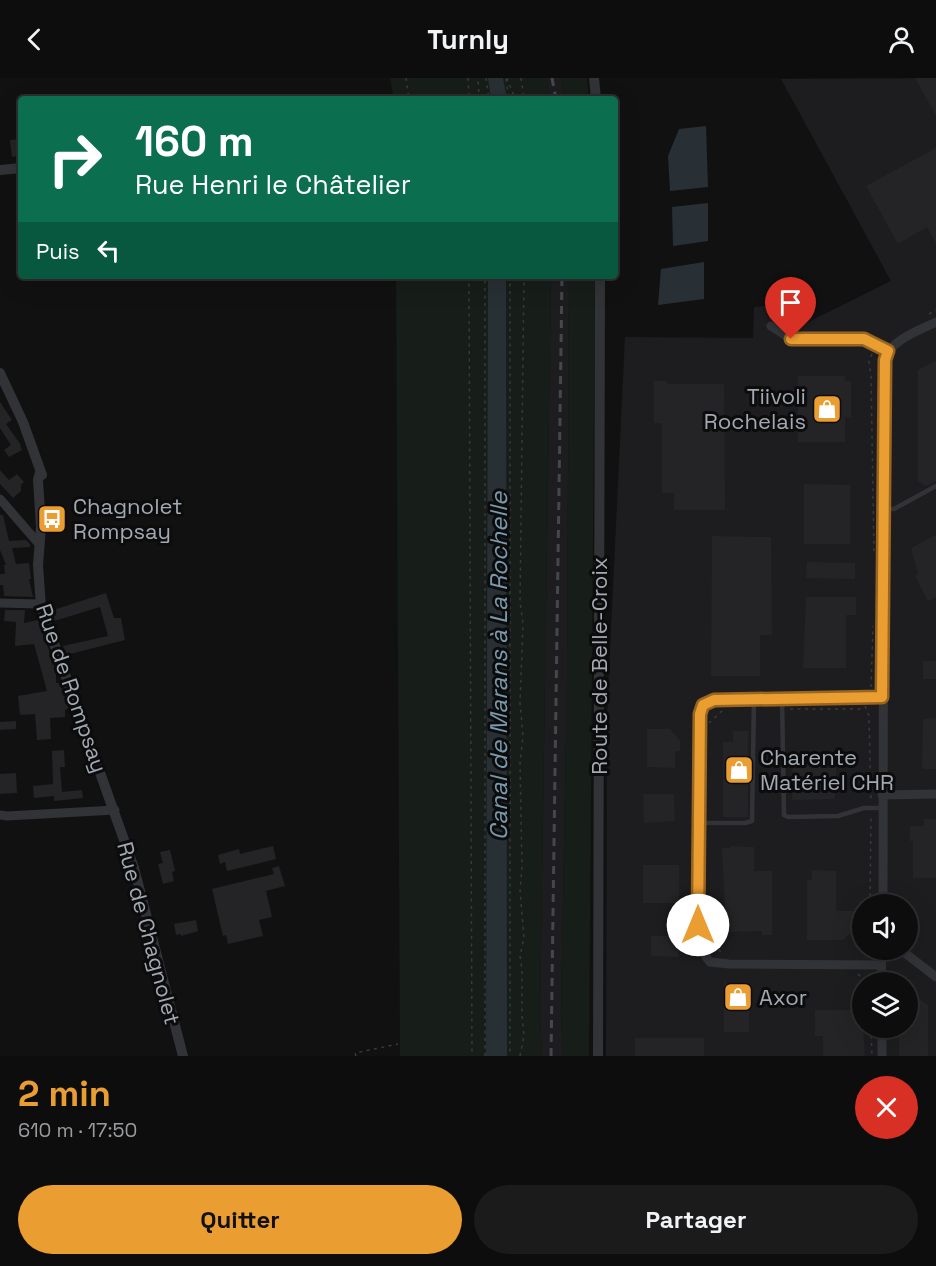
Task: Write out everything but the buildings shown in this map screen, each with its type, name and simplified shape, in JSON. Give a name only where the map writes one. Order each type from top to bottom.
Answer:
[{"type":"street","points":[[594,78],[596,96]]},
{"type":"street","points":[[0,170],[18,168]]},
{"type":"street","name":"Route de Belle-Croix","points":[[598,1056],[600,279]]},
{"type":"street","points":[[883,894],[885,360],[888,351],[904,338],[936,322]]},
{"type":"street","points":[[771,326],[791,339],[864,339],[888,351]]},
{"type":"street","name":"Rue de Rompsay","points":[[0,374],[23,422],[40,472],[45,480],[47,512],[41,527],[38,565],[40,604],[115,810]]},
{"type":"street","points":[[0,499],[39,544]]},
{"type":"street","points":[[0,603],[40,604]]},
{"type":"street","points":[[881,965],[710,962],[700,949],[698,938],[700,714],[703,705],[714,700],[882,697]]},
{"type":"street","points":[[882,795],[936,794]]},
{"type":"street","points":[[0,815],[115,810]]},
{"type":"street","name":"Rue de Chagnolet","points":[[115,810],[135,868],[183,1056]]},
{"type":"street","points":[[881,960],[881,972]]},
{"type":"street","points":[[914,960],[936,977]]},
{"type":"street","points":[[882,1038],[882,1056]]},
{"type":"lane","points":[[884,508],[894,509],[936,486]]},
{"type":"lane","points":[[782,698],[784,815],[788,818],[838,816],[864,808],[882,808]]},
{"type":"lane","points":[[699,823],[752,821],[754,699]]},
{"type":"path","points":[[406,78],[409,96]]},
{"type":"path","points":[[468,78],[469,96]]},
{"type":"path","points":[[477,96],[478,78]]},
{"type":"path","points":[[486,78],[489,96]]},
{"type":"path","points":[[506,78],[509,96]]},
{"type":"path","points":[[506,78],[514,96]]},
{"type":"path","points":[[521,78],[524,96]]},
{"type":"path","points":[[469,279],[472,1056]]},
{"type":"path","points":[[484,1056],[485,279]]},
{"type":"path","points":[[510,279],[510,1056]]},
{"type":"path","points":[[520,1056],[524,1035],[520,956],[524,938],[520,890],[522,867],[520,763],[523,736],[520,703],[523,624],[520,601],[525,279]]},
{"type":"path","points":[[707,726],[724,709]]},
{"type":"path","points":[[782,709],[865,709]]},
{"type":"path","points":[[706,937],[723,955],[729,956],[729,964]]},
{"type":"path","points":[[872,1038],[872,1056]]},
{"type":"path","points":[[356,1056],[355,1053],[398,1044]]},
{"type":"shaded area","points":[[390,78],[547,78],[549,96],[393,96]]},
{"type":"shaded area","points":[[547,78],[561,78],[564,96],[549,96]]},
{"type":"shaded area","points":[[561,78],[587,78],[589,96],[564,96]]},
{"type":"shaded area","points":[[936,78],[936,1056],[606,1056],[607,713],[625,337],[753,338],[754,307],[790,304],[802,325],[891,281],[781,79]]},
{"type":"shaded area","points":[[396,279],[551,279],[540,1015],[542,1056],[400,1056]]},
{"type":"shaded area","points":[[551,279],[569,279],[567,680],[561,1013],[563,1056],[542,1056],[540,1015]]},
{"type":"shaded area","points":[[569,279],[595,279],[589,1056],[563,1056],[561,1013],[567,680]]},
{"type":"water","points":[[488,78],[503,78],[506,96],[491,96]]},
{"type":"water","points":[[706,126],[708,187],[670,191],[668,156],[679,129]]},
{"type":"water","points":[[708,203],[708,241],[673,246],[672,207]]},
{"type":"water","points":[[704,262],[704,299],[658,305],[661,269]]},
{"type":"water","name":"Canal de Marans à La Rochelle","points":[[488,279],[506,279],[507,1056],[486,1056]]},
{"type":"railway","points":[[552,78],[555,96]]},
{"type":"railway","points":[[551,1056],[562,279]]},
{"type":"place","name":"Tiivoli Rochelais","points":[[827,409]]},
{"type":"place","name":"Chagnolet Rompsay","points":[[52,519]]},
{"type":"place","name":"Charente Matériel CHR","points":[[739,770]]},
{"type":"place","name":"Axor","points":[[738,997]]},
{"type":"route","points":[[698,925],[700,714],[703,705],[714,700],[882,697],[885,360],[888,351],[864,339],[791,339]]}]
